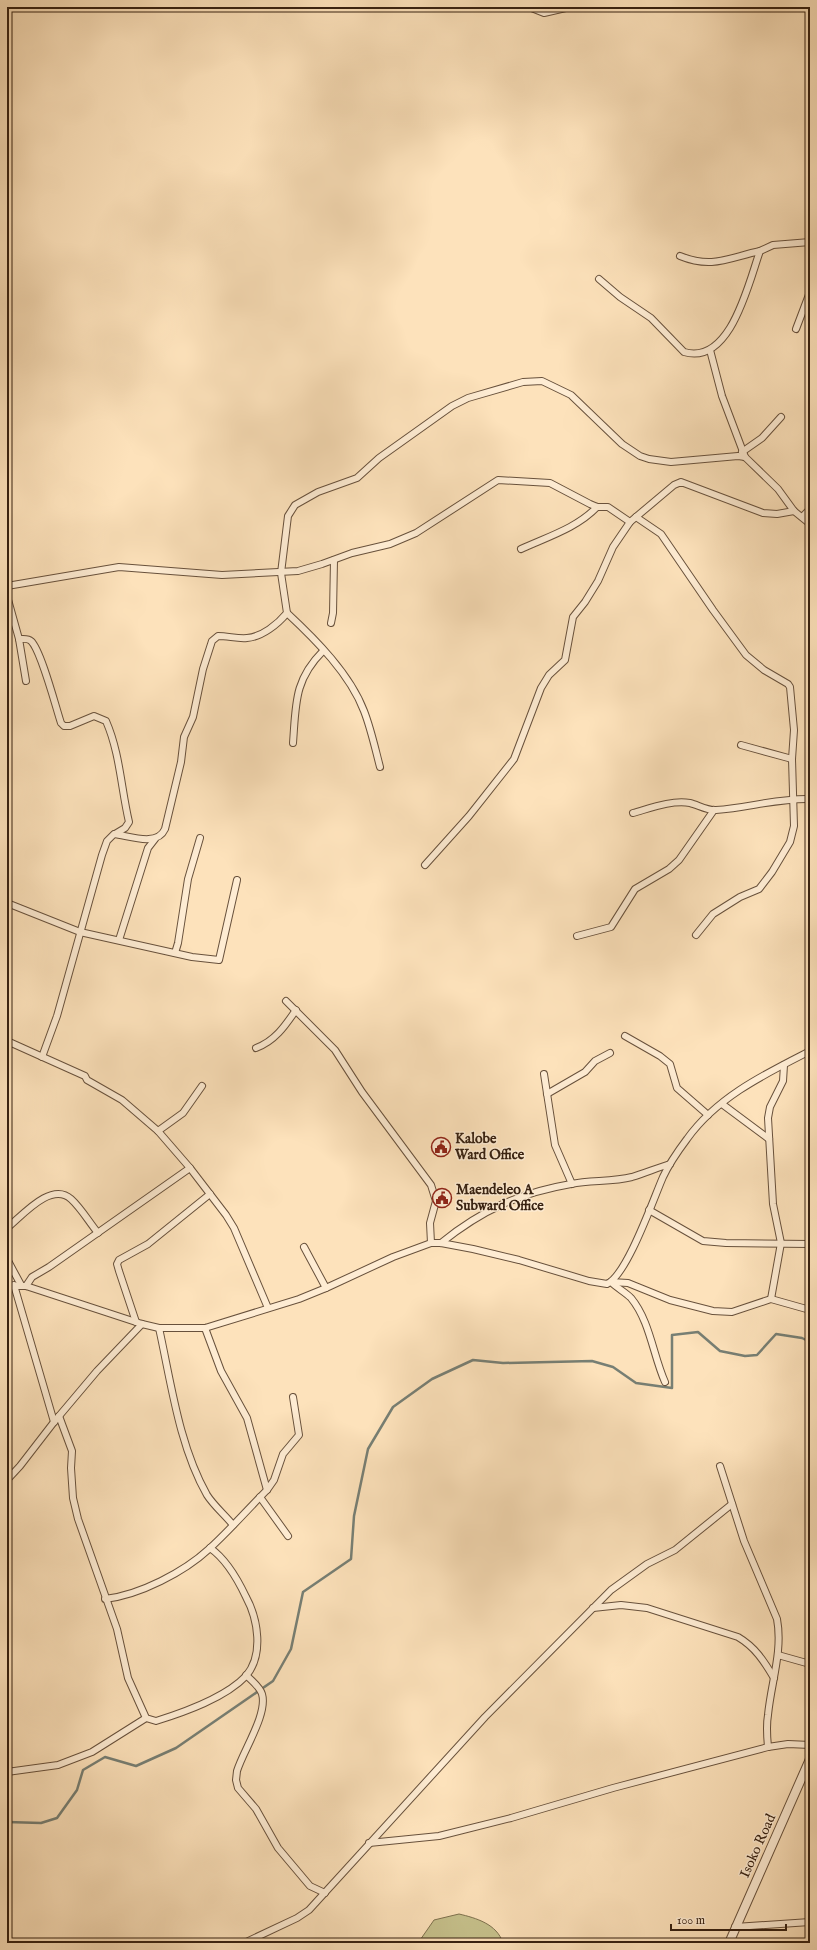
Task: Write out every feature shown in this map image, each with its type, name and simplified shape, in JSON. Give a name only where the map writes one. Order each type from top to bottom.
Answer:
[{"type":"street","points":[[529,7],[544,13],[570,7]]},
{"type":"street","points":[[680,256],[715,263],[773,245],[810,242]]},
{"type":"street","points":[[599,279],[620,297],[651,318],[684,352],[689,353],[710,350],[722,339],[732,325],[746,292],[760,250]]},
{"type":"street","points":[[796,329],[810,292]]},
{"type":"street","points":[[710,350],[722,396],[744,455],[778,489],[794,511],[810,524]]},
{"type":"street","points":[[380,767],[363,710],[355,692],[340,669],[287,613],[281,572],[288,516],[295,506],[318,492],[357,478],[379,458],[460,401],[523,382],[542,381],[571,395],[622,444],[649,460],[671,462],[744,455],[781,417]]},
{"type":"street","points":[[7,586],[119,567],[222,575],[298,571],[352,553],[390,544],[416,533],[498,480],[550,483],[597,507],[608,507],[630,522]]},
{"type":"street","points":[[425,865],[474,810],[514,759],[541,688],[549,675],[564,660],[573,617],[585,602],[598,581],[613,546],[630,522],[674,485],[681,482],[763,513],[777,514],[794,511]]},
{"type":"street","points":[[521,549],[573,526],[587,517],[597,507]]},
{"type":"street","points":[[802,517],[810,508]]},
{"type":"street","points":[[636,517],[660,534],[746,655],[764,670],[788,684],[794,730],[792,759],[793,833],[790,842],[759,890],[740,898],[713,914],[696,935]]},
{"type":"street","points":[[330,623],[333,613],[334,560]]},
{"type":"street","points":[[7,600],[19,639],[26,681]]},
{"type":"street","points":[[119,940],[148,848],[155,839],[163,834],[165,829],[181,762],[184,737],[193,717],[203,669],[212,641],[218,636],[247,638],[257,635],[273,627],[287,613]]},
{"type":"street","points":[[19,639],[27,639],[33,644],[44,670],[61,723],[64,726],[70,726],[94,716],[106,721],[117,755],[122,791],[129,822],[125,828],[114,834],[107,841],[103,850],[57,1016],[42,1058]]},
{"type":"street","points":[[293,743],[295,712],[300,684],[311,663],[323,651]]},
{"type":"street","points":[[741,745],[792,759]]},
{"type":"street","points":[[633,813],[682,803],[714,810],[743,808],[793,798],[810,798]]},
{"type":"street","points":[[577,936],[611,927],[635,889],[669,869],[679,860],[714,810]]},
{"type":"street","points":[[114,834],[155,839]]},
{"type":"street","points":[[175,953],[178,943],[188,879],[200,838]]},
{"type":"street","points":[[7,903],[80,932],[200,959],[219,960],[237,880]]},
{"type":"street","points":[[286,1001],[335,1050],[362,1092],[431,1185],[436,1202],[430,1223],[431,1243]]},
{"type":"street","points":[[256,1048],[264,1045],[276,1036],[296,1010]]},
{"type":"street","points":[[625,1036],[660,1056],[670,1064],[677,1088],[708,1115]]},
{"type":"street","points":[[7,1040],[42,1058],[85,1076],[87,1080],[122,1100],[158,1131],[190,1168],[226,1215],[234,1228],[268,1308]]},
{"type":"street","points":[[611,1282],[617,1277],[632,1248],[670,1164],[688,1138],[708,1115],[752,1082],[810,1051]]},
{"type":"street","points":[[547,1094],[585,1072],[594,1061],[610,1053]]},
{"type":"street","points":[[771,1299],[781,1243],[773,1204],[768,1118],[770,1107],[783,1081],[784,1064]]},
{"type":"street","points":[[544,1074],[555,1145],[572,1184]]},
{"type":"street","points":[[158,1131],[183,1113],[202,1086]]},
{"type":"street","points":[[722,1104],[769,1139]]},
{"type":"street","points":[[442,1243],[491,1208],[540,1191],[572,1184],[611,1181],[670,1164]]},
{"type":"street","points":[[24,1286],[32,1277],[49,1267],[190,1168]]},
{"type":"street","points":[[7,1228],[39,1202],[56,1193],[63,1194],[72,1199],[98,1233]]},
{"type":"street","points":[[139,1323],[119,1271],[117,1264],[119,1260],[148,1244],[210,1194]]},
{"type":"street","points":[[649,1210],[704,1241],[726,1244],[810,1244]]},
{"type":"street","points":[[54,1422],[10,1285],[24,1286],[159,1328],[205,1328],[326,1288],[393,1257],[431,1243],[442,1243],[519,1260],[602,1284],[611,1282],[628,1283],[670,1300],[713,1311],[732,1312],[771,1299],[810,1310]]},
{"type":"street","points":[[304,1247],[326,1288]]},
{"type":"street","points":[[7,1259],[24,1286]]},
{"type":"street","points":[[611,1282],[630,1297],[638,1309],[652,1342],[657,1365],[665,1382]]},
{"type":"street","points":[[7,1480],[20,1466],[59,1416],[139,1323]]},
{"type":"street","points":[[159,1328],[169,1377],[184,1436],[200,1480],[212,1502],[233,1525]]},
{"type":"street","points":[[205,1328],[221,1371],[247,1418],[267,1490]]},
{"type":"street","points":[[105,1599],[129,1595],[153,1585],[195,1560],[210,1548],[267,1490],[274,1480],[283,1454],[299,1435],[293,1397]]},
{"type":"street","points":[[59,1416],[72,1451],[71,1468],[73,1491],[78,1519],[105,1599],[117,1629],[128,1678],[146,1718]]},
{"type":"street","points":[[720,1466],[744,1541],[777,1619],[780,1643],[768,1714],[768,1746]]},
{"type":"street","points":[[260,1497],[288,1536]]},
{"type":"street","points":[[244,1943],[297,1918],[308,1910],[485,1717],[617,1584],[647,1564],[675,1550],[732,1504]]},
{"type":"street","points":[[7,1772],[58,1766],[92,1752],[146,1718],[156,1721],[192,1708],[222,1693],[246,1675],[256,1654],[257,1632],[253,1612],[233,1574],[221,1558],[210,1548]]},
{"type":"street","points":[[593,1608],[622,1605],[647,1608],[738,1637],[758,1652],[774,1678]]},
{"type":"street","points":[[778,1655],[810,1664]]},
{"type":"street","points":[[246,1675],[262,1693],[260,1717],[239,1764],[236,1784],[256,1809],[278,1848],[309,1884],[325,1893]]},
{"type":"street","points":[[369,1843],[439,1836],[511,1818],[613,1788],[768,1746],[788,1744],[810,1745]]},
{"type":"street","name":"Isoko Road","points":[[729,1943],[810,1759]]},
{"type":"street","points":[[736,1928],[810,1922]]},
{"type":"shaded area","points":[[459,1914],[485,1923],[496,1931],[503,1943],[418,1943],[434,1920]]},
{"type":"waterway","points":[[7,1822],[41,1823],[57,1818],[77,1790],[83,1770],[105,1757],[136,1766],[176,1748],[273,1681],[291,1649],[303,1592],[351,1559],[354,1516],[368,1449],[393,1407],[432,1379],[473,1360],[503,1363],[592,1361],[613,1367],[636,1383],[672,1388],[672,1335],[698,1332],[720,1351],[745,1356],[757,1355],[776,1334],[802,1338],[810,1342]]},
{"type":"place","name":"Kalobe Ward Office","points":[[441,1147]]},
{"type":"place","name":"Maendeleo A Subward Office","points":[[442,1198]]}]
